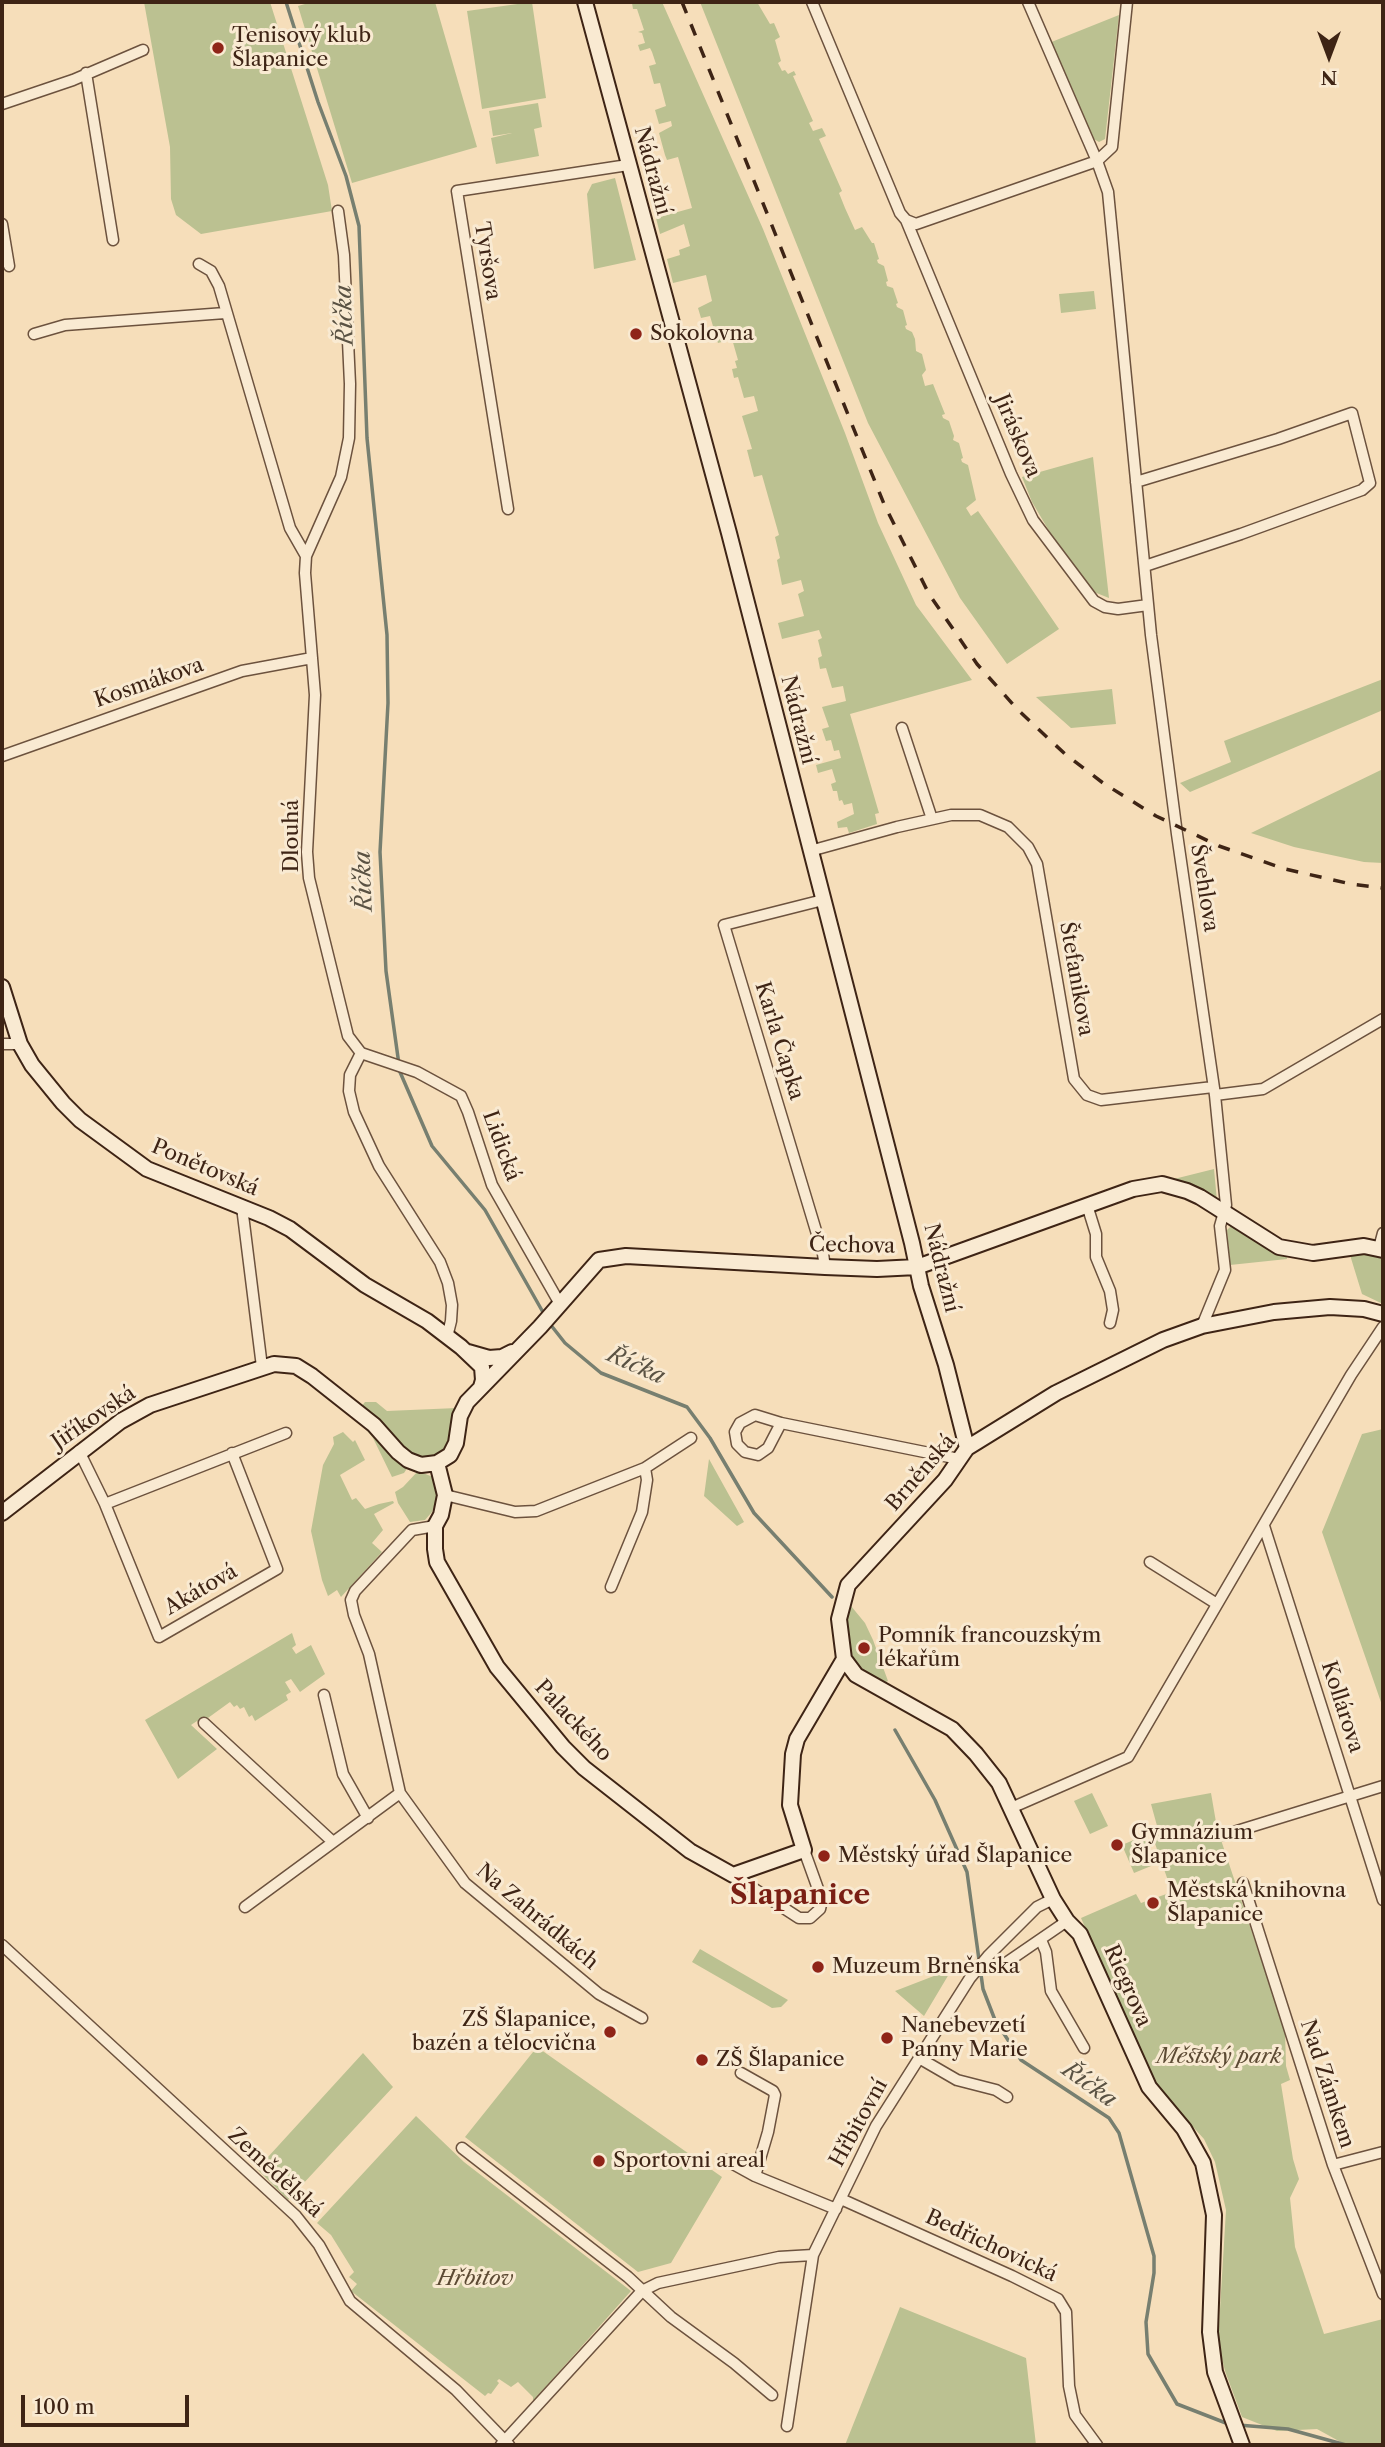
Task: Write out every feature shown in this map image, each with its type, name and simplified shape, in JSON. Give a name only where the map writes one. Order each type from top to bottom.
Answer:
[{"type":"street","name":"Nádražní","points":[[585,2],[729,533],[963,1454]]},
{"type":"street","name":"Jiráskova","points":[[812,2],[1014,481],[1033,520],[1094,601],[1105,607],[1118,609],[1148,605]]},
{"type":"street","name":"Švehlova","points":[[1028,2],[1108,192],[1148,605],[1167,765],[1214,1091],[1225,1215]]},
{"type":"street","points":[[906,220],[916,224],[925,223],[1097,162],[1112,147],[1127,2]]},
{"type":"street","points":[[2,104],[73,80],[143,50]]},
{"type":"street","points":[[86,73],[113,240]]},
{"type":"street","name":"Tyršova","points":[[508,509],[457,191],[628,165]]},
{"type":"street","points":[[306,556],[341,477],[349,438],[350,384],[344,255],[338,211]]},
{"type":"street","points":[[2,224],[9,266]]},
{"type":"street","name":"Dlouhá","points":[[199,264],[211,271],[215,279],[290,528],[306,556],[315,695],[307,852],[309,878],[348,1037],[361,1053]]},
{"type":"street","points":[[34,334],[65,326],[225,313]]},
{"type":"street","points":[[1136,482],[1352,414],[1370,483],[1362,490],[1144,566]]},
{"type":"street","name":"Kosmákova","points":[[2,756],[242,671],[312,658]]},
{"type":"street","points":[[902,728],[932,819]]},
{"type":"street","name":"Štefanikova","points":[[810,851],[951,815],[979,815],[1008,827],[1028,847],[1037,864],[1074,1079],[1087,1095],[1101,1100],[1263,1089],[1383,1019]]},
{"type":"street","name":"Karla Čapka","points":[[823,901],[724,925],[825,1267]]},
{"type":"street","name":"Ponětovská","points":[[2,987],[20,1044],[32,1065],[62,1103],[114,1147],[147,1169],[290,1229],[365,1284],[427,1321],[461,1347]]},
{"type":"street","points":[[2,1044],[20,1044]]},
{"type":"street","points":[[361,1053],[350,1075],[349,1091],[354,1112],[367,1142],[440,1262],[452,1305],[452,1321],[447,1337]]},
{"type":"street","name":"Lidická","points":[[361,1053],[417,1072],[461,1096],[492,1185],[558,1307]]},
{"type":"street","name":"Čechova","points":[[437,1463],[450,1455],[456,1443],[460,1416],[467,1402],[540,1327],[599,1260],[626,1256],[877,1269],[917,1267],[1133,1189],[1162,1184],[1187,1191],[1279,1247],[1313,1253],[1364,1246],[1381,1249]]},
{"type":"street","points":[[1087,1205],[1096,1234],[1096,1257],[1110,1291],[1113,1310],[1110,1323]]},
{"type":"street","points":[[242,1207],[262,1367]]},
{"type":"street","points":[[1202,1326],[1224,1270],[1220,1226],[1225,1215]]},
{"type":"street","points":[[1381,1249],[1383,1233]]},
{"type":"street","name":"Brněnská","points":[[844,1659],[839,1619],[848,1585],[944,1480],[963,1454],[1056,1393],[1163,1340],[1202,1326],[1274,1312],[1330,1307],[1364,1309],[1383,1314]]},
{"type":"street","points":[[1011,1808],[1128,1757],[1351,1375],[1383,1327]]},
{"type":"street","points":[[461,1347],[474,1355],[489,1358],[502,1357],[520,1348]]},
{"type":"street","points":[[461,1347],[482,1367],[481,1387]]},
{"type":"street","name":"Jiříkovská","points":[[2,1513],[79,1451],[121,1421],[150,1405],[274,1364],[296,1366],[374,1425],[408,1460],[421,1465],[437,1463]]},
{"type":"street","points":[[781,1423],[768,1448],[758,1455],[745,1452],[737,1444],[734,1432],[740,1423],[755,1415],[781,1423],[963,1454]]},
{"type":"street","points":[[105,1504],[286,1433]]},
{"type":"street","points":[[446,1496],[515,1513],[536,1511],[645,1468],[691,1438]]},
{"type":"street","name":"Akátová","points":[[79,1451],[105,1504],[159,1636],[277,1569],[232,1453]]},
{"type":"street","points":[[435,1526],[446,1496],[437,1463]]},
{"type":"street","points":[[611,1587],[642,1512],[647,1480],[645,1468]]},
{"type":"street","name":"Palackého","points":[[435,1526],[437,1562],[497,1667],[563,1746],[584,1768],[691,1851],[733,1875]]},
{"type":"street","name":"Na Zahrádkách","points":[[435,1526],[412,1530],[355,1591],[351,1600],[369,1654],[400,1793],[465,1883],[600,1994],[642,2018]]},
{"type":"street","name":"Kollárova","points":[[1264,1526],[1383,1900]]},
{"type":"street","points":[[1150,1562],[1217,1604]]},
{"type":"street","points":[[733,1875],[799,1918],[810,1918],[820,1909],[822,1900],[790,1805],[793,1754],[797,1739],[844,1659]]},
{"type":"street","name":"Riegrova","points":[[844,1659],[856,1675],[952,1729],[999,1783],[1053,1899],[1067,1921],[1080,1934],[1149,2087],[1184,2129],[1203,2163],[1214,2215],[1210,2332],[1215,2372],[1241,2441]]},
{"type":"street","points":[[324,1695],[343,1774],[368,1818]]},
{"type":"street","points":[[204,1723],[333,1842]]},
{"type":"street","points":[[1224,1835],[1383,1786]]},
{"type":"street","points":[[245,1907],[400,1793]]},
{"type":"street","points":[[733,1875],[804,1850]]},
{"type":"street","name":"Nad Zámkem","points":[[1243,1883],[1333,2165],[1383,2294]]},
{"type":"street","name":"Hřbitovní","points":[[787,2426],[813,2255],[876,2126],[973,1973],[1037,1907],[1053,1899]]},
{"type":"street","points":[[1000,1967],[1067,1921]]},
{"type":"street","points":[[1041,1940],[1046,1952],[1051,1991],[1084,2048]]},
{"type":"street","name":"Zemědělská","points":[[2,1945],[296,2216],[319,2245],[350,2301],[456,2390],[505,2444]]},
{"type":"street","points":[[919,2058],[957,2080],[996,2090],[1007,2097]]},
{"type":"street","points":[[741,2073],[773,2091],[775,2095],[755,2176]]},
{"type":"street","points":[[462,2148],[628,2277],[671,2317],[734,2363],[772,2395]]},
{"type":"street","points":[[1333,2165],[1383,2152]]},
{"type":"street","points":[[726,2160],[755,2176],[836,2209]]},
{"type":"street","name":"Bedřichovická","points":[[841,2199],[1058,2299],[1066,2312],[1069,2386],[1075,2415],[1097,2445]]},
{"type":"street","points":[[505,2444],[642,2291],[658,2283],[765,2260],[813,2255]]},
{"type":"green space","points":[[144,2],[270,2],[328,185],[332,211],[201,234],[176,215],[171,199],[170,147]]},
{"type":"green space","points":[[312,2],[435,2],[477,147],[352,183],[298,6]]},
{"type":"green space","points":[[532,2],[546,98],[482,109],[467,11]]},
{"type":"green space","points":[[634,2],[662,2],[763,229],[878,523],[916,605],[972,680],[850,714],[879,813],[875,814],[877,824],[849,833],[847,827],[838,828],[837,822],[854,814],[852,803],[844,805],[842,800],[839,801],[837,791],[833,791],[831,784],[836,782],[832,769],[818,773],[816,765],[841,758],[839,750],[834,751],[831,740],[826,741],[822,729],[829,727],[822,707],[846,701],[843,686],[832,688],[826,668],[820,669],[818,658],[822,656],[818,640],[822,638],[819,630],[782,639],[778,623],[804,616],[798,594],[804,591],[801,580],[782,585],[775,537],[779,535],[762,475],[754,477],[747,450],[752,449],[742,416],[758,411],[754,396],[744,398],[738,377],[734,378],[732,369],[737,368],[735,361],[738,360],[732,339],[718,343],[710,316],[701,318],[698,308],[712,301],[706,275],[673,283],[667,259],[680,255],[679,250],[690,246],[684,224],[660,234],[656,218],[692,208],[678,157],[667,160],[665,155],[659,133],[672,126],[671,121],[659,124],[655,110],[666,106],[660,83],[654,84],[649,66],[656,64],[652,52],[650,48],[640,51],[638,45],[645,43],[642,33],[638,32],[644,30],[637,9],[633,9]]},
{"type":"green space","points":[[700,2],[757,2],[770,24],[774,23],[780,37],[775,40],[781,61],[778,63],[782,71],[785,70],[788,74],[794,71],[796,75],[793,76],[813,121],[809,123],[813,131],[822,128],[826,136],[819,139],[842,191],[839,193],[845,208],[855,230],[862,227],[874,243],[878,263],[884,266],[887,286],[893,288],[897,307],[903,310],[906,329],[912,332],[916,351],[922,354],[926,370],[922,375],[925,386],[933,384],[945,414],[942,415],[943,418],[949,421],[953,440],[959,443],[962,462],[968,465],[976,500],[966,508],[971,516],[978,511],[1059,629],[1007,664],[960,598],[868,423]]},
{"type":"green space","points":[[1119,15],[1105,139],[1099,142],[1092,138],[1049,43]]},
{"type":"green space","points":[[538,103],[542,127],[534,129],[539,156],[496,164],[491,138],[512,133],[493,136],[489,111]]},
{"type":"green space","points":[[615,178],[636,260],[594,269],[587,194],[592,184]]},
{"type":"green space","points":[[1094,291],[1096,309],[1061,313],[1059,294]]},
{"type":"green space","points":[[1093,457],[1109,598],[1094,592],[1055,541],[1032,502],[1022,477]]},
{"type":"green space","points":[[1383,679],[1383,710],[1190,792],[1180,783],[1231,762],[1224,741]]},
{"type":"green space","points":[[1112,689],[1116,724],[1071,728],[1036,697]]},
{"type":"green space","points":[[1383,769],[1383,863],[1364,862],[1294,847],[1251,833]]},
{"type":"green space","points":[[1214,1169],[1217,1201],[1174,1179]]},
{"type":"green space","points":[[1232,1225],[1286,1253],[1287,1259],[1230,1265],[1227,1230]]},
{"type":"green space","points":[[1364,1254],[1383,1259],[1383,1304],[1362,1294],[1350,1255]]},
{"type":"green space","points":[[365,1402],[376,1402],[387,1411],[457,1408],[449,1445],[435,1457],[415,1457],[361,1407]]},
{"type":"green space","points":[[360,1422],[376,1435],[398,1462],[408,1467],[404,1473],[392,1477],[373,1438]]},
{"type":"green space","points":[[1383,1429],[1383,1708],[1322,1532],[1362,1434]]},
{"type":"green space","points":[[343,1432],[353,1442],[355,1440],[365,1460],[340,1475],[352,1500],[356,1498],[365,1509],[393,1501],[394,1503],[374,1514],[383,1530],[372,1543],[382,1552],[341,1597],[337,1590],[328,1596],[311,1531],[323,1465],[334,1444],[333,1437]]},
{"type":"green space","points":[[709,1459],[744,1522],[737,1526],[704,1496]]},
{"type":"green space","points":[[418,1471],[433,1477],[438,1495],[432,1512],[425,1520],[410,1522],[398,1503],[395,1492]]},
{"type":"green space","points":[[851,1606],[865,1623],[873,1640],[888,1681],[884,1683],[859,1667],[850,1651],[846,1612]]},
{"type":"green space","points":[[292,1633],[296,1645],[292,1648],[296,1654],[311,1645],[325,1674],[300,1692],[291,1679],[285,1682],[291,1692],[286,1695],[288,1700],[255,1721],[252,1715],[249,1717],[244,1707],[234,1707],[230,1702],[201,1723],[197,1721],[191,1725],[217,1749],[178,1779],[145,1720]]},
{"type":"green space","points":[[1092,1793],[1108,1826],[1090,1834],[1074,1801]]},
{"type":"green space","name":"Městský park","points":[[1211,1793],[1217,1828],[1285,2031],[1286,2066],[1290,2080],[1281,2084],[1293,2159],[1299,2179],[1290,2198],[1295,2247],[1324,2334],[1383,2319],[1383,2445],[1346,2445],[1317,2429],[1277,2431],[1242,2417],[1225,2371],[1218,2342],[1226,2210],[1215,2162],[1204,2139],[1154,2084],[1081,1918],[1136,1894],[1141,1903],[1172,1892],[1152,1835],[1159,1833],[1151,1804]]},
{"type":"green space","points":[[1143,1836],[1156,1864],[1134,1873],[1122,1845]]},
{"type":"green space","points":[[700,1949],[788,2000],[781,2007],[772,2008],[692,1962]]},
{"type":"green space","points":[[952,1969],[924,2016],[895,1991]]},
{"type":"green space","name":"Sportovni areal","points":[[537,2047],[722,2177],[671,2263],[638,2272],[465,2137]]},
{"type":"green space","points":[[363,2053],[393,2087],[288,2200],[257,2169]]},
{"type":"green space","name":"Hřbitov","points":[[416,2116],[464,2162],[631,2291],[533,2401],[533,2397],[518,2382],[511,2387],[499,2379],[491,2394],[485,2396],[351,2291],[357,2284],[349,2277],[354,2272],[331,2235],[317,2223]]},
{"type":"green space","points":[[900,2307],[1026,2358],[1036,2445],[845,2445]]},
{"type":"waterway","name":"Říčka","points":[[286,2],[318,102],[346,176],[359,226],[367,438],[387,635],[388,703],[380,852],[386,971],[400,1072],[432,1146],[485,1210],[544,1314]]},
{"type":"waterway","name":"Říčka","points":[[550,1324],[565,1343],[601,1373],[687,1407],[710,1438],[754,1513],[832,1597]]},
{"type":"waterway","name":"Říčka","points":[[895,1730],[935,1800],[967,1872],[983,1989],[995,2020],[1021,2060],[1109,2118],[1119,2133],[1154,2256],[1146,2322],[1148,2354],[1177,2404],[1231,2425]]},
{"type":"waterway","name":"Říčka","points":[[1238,2425],[1288,2429],[1346,2445]]},
{"type":"railway","points":[[682,2],[884,504],[929,594],[977,664],[1018,710],[1065,754],[1103,783],[1156,816],[1219,846],[1285,869],[1351,884],[1383,888]]},
{"type":"place","name":"Tenisový klub Šlapanice","points":[[218,48]]},
{"type":"place","name":"Sokolovna","points":[[636,334]]},
{"type":"place","name":"Pomník francouzským lékařům","points":[[864,1648]]},
{"type":"place","name":"Gymnázium Šlapanice","points":[[1117,1845]]},
{"type":"place","name":"Městský úřad Šlapanice","points":[[824,1856]]},
{"type":"place","name":"Městská knihovna Šlapanice","points":[[1153,1903]]},
{"type":"place","name":"Muzeum Brněnska","points":[[818,1967]]},
{"type":"place","name":"ZŠ Šlapanice, bazén a tělocvična","points":[[610,2032]]},
{"type":"place","name":"Nanebevzetí Panny Marie","points":[[887,2038]]},
{"type":"place","name":"ZŠ Šlapanice","points":[[702,2060]]},
{"type":"place","name":"Sportovni areal","points":[[599,2161]]},
{"type":"district","name":"Šlapanice","points":[[800,1896]]}]
